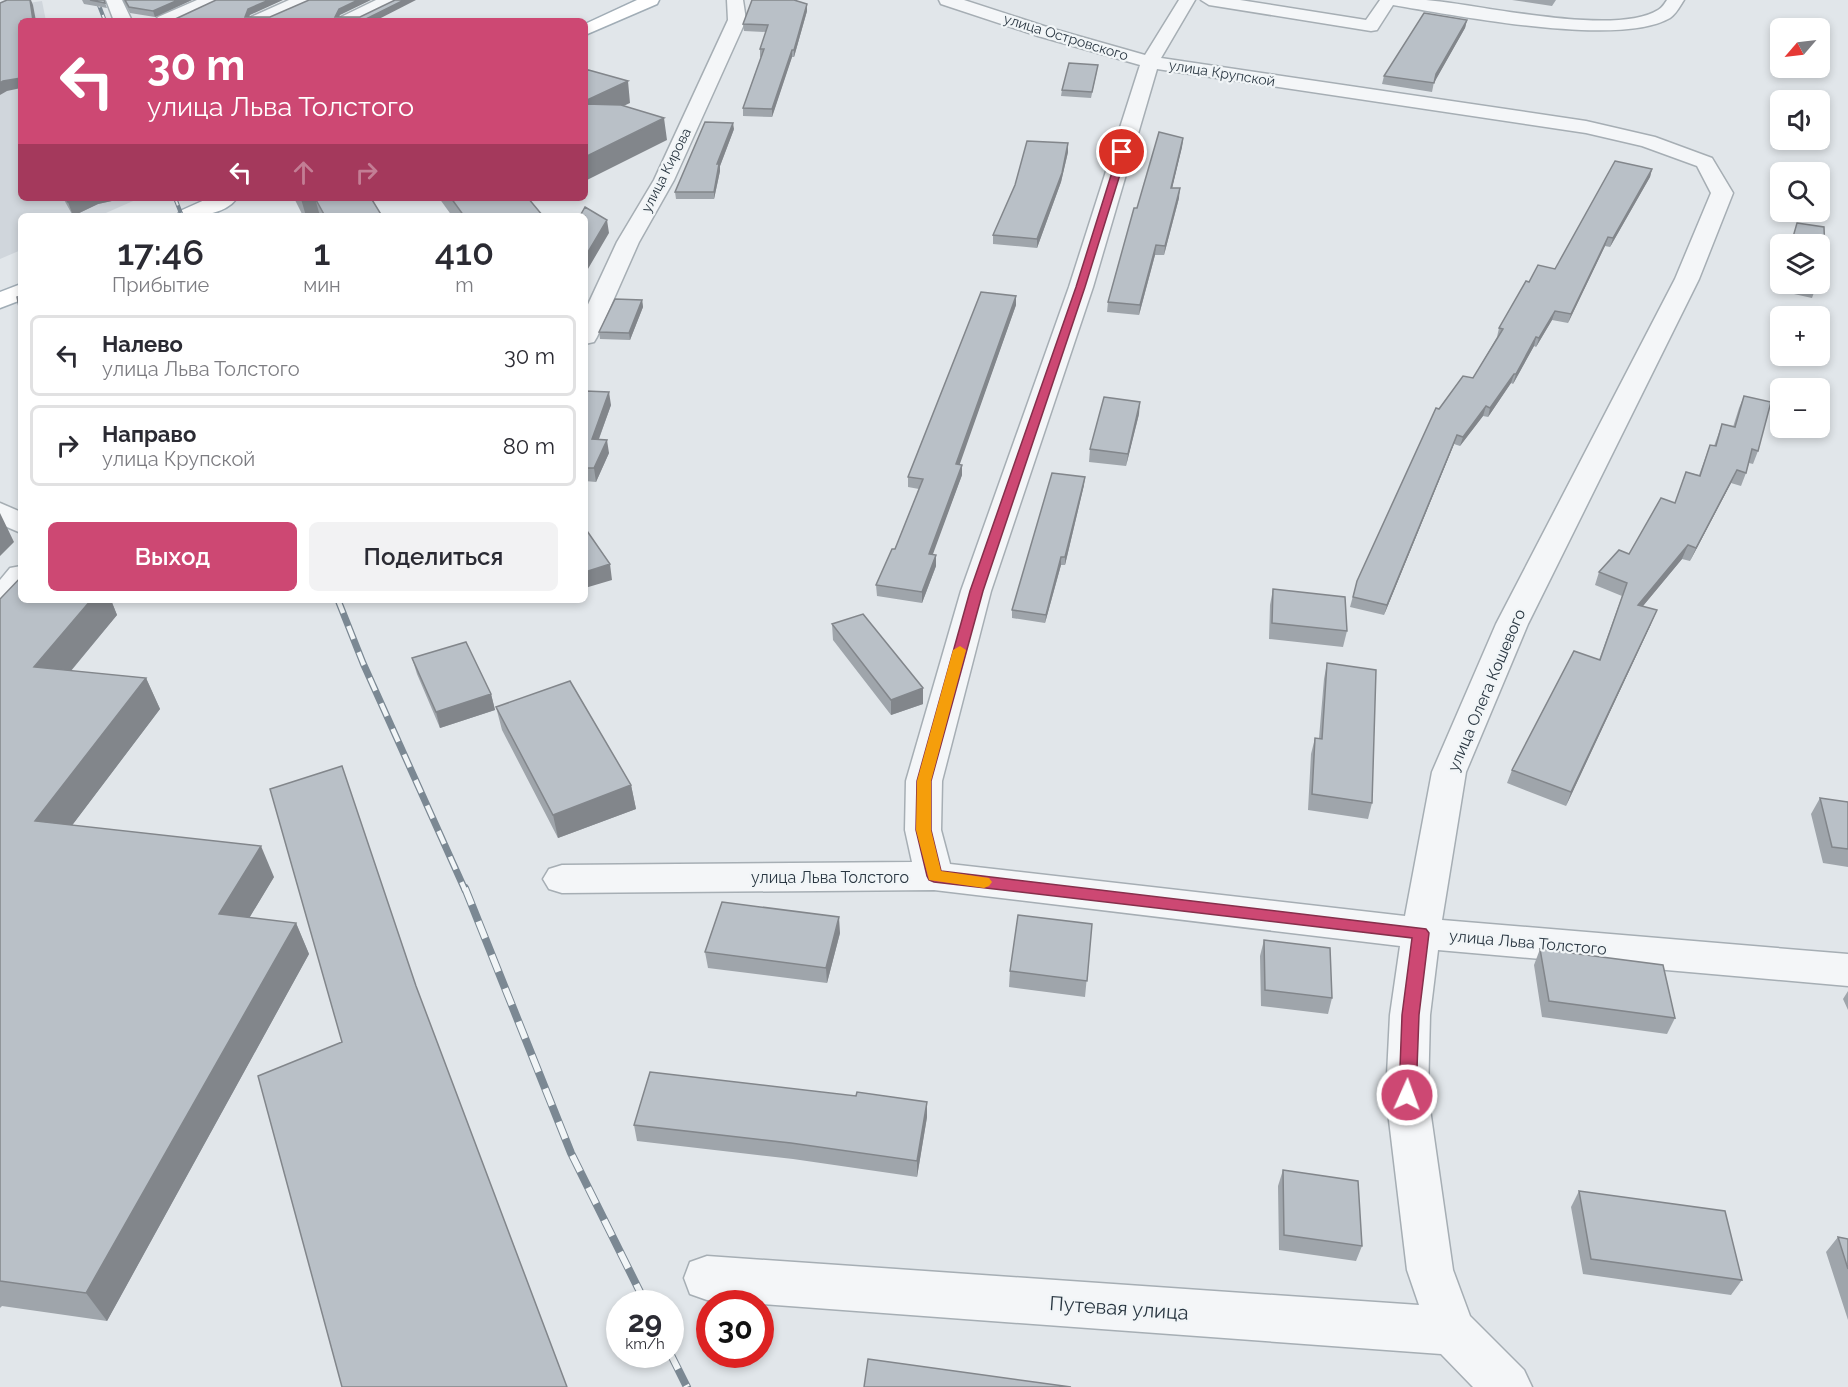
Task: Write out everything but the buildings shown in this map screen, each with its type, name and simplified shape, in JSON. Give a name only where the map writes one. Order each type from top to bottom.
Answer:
[{"type":"main road","points":[[588,29],[651,0]]},
{"type":"main road","points":[[194,213],[220,201]]},
{"type":"main road","points":[[0,301],[18,292]]},
{"type":"street","points":[[171,18],[211,0]]},
{"type":"street","points":[[264,18],[303,0]]},
{"type":"street","points":[[353,18],[389,0]]},
{"type":"street","name":"улица Кирова","points":[[588,330],[628,242],[664,180],[737,20],[735,0]]},
{"type":"street","name":"улица Островского","points":[[947,0],[1044,32],[1150,62]]},
{"type":"street","points":[[1150,62],[1187,0]]},
{"type":"street","points":[[1209,0],[1371,26],[1388,0]]},
{"type":"street","points":[[1394,0],[1550,23],[1610,24],[1644,21],[1665,14],[1676,0]]},
{"type":"street","points":[[116,1],[122,18]]},
{"type":"street","name":"улица Крупской","points":[[934,876],[923,830],[924,781],[976,591],[1081,287],[1150,62],[1586,127],[1648,141],[1705,162]]},
{"type":"street","name":"улица Олега Кошевого","points":[[1452,1331],[1430,1270],[1407,1095],[1410,1015],[1421,933],[1449,772],[1512,624],[1687,279],[1722,193],[1705,162]]},
{"type":"street","points":[[0,512],[18,522]]},
{"type":"street","points":[[0,598],[18,578]]},
{"type":"street","name":"улица Льва Толстого","points":[[562,879],[934,876],[1421,933],[1848,970]]},
{"type":"street","name":"Путевая улица","points":[[707,1278],[1452,1331]]},
{"type":"street","points":[[1452,1331],[1507,1387]]},
{"type":"shaded area","points":[[42,1],[45,18],[18,18],[18,201],[133,201],[106,213],[18,213],[18,251],[0,259],[0,7]]},
{"type":"railway","points":[[97,0],[104,18]]},
{"type":"railway","points":[[176,201],[181,213]]},
{"type":"railway","points":[[339,603],[363,663],[465,890]]},
{"type":"railway","points":[[465,888],[571,1153],[639,1290]]},
{"type":"railway","points":[[678,1368],[687,1387]]},
{"type":"slow traffic","points":[[960,650],[924,781],[923,830],[934,876],[984,882]]},
{"type":"route","points":[[1122,152],[1081,287],[976,591],[924,781],[923,830],[934,876],[1421,933],[1410,1015],[1407,1095]]}]
